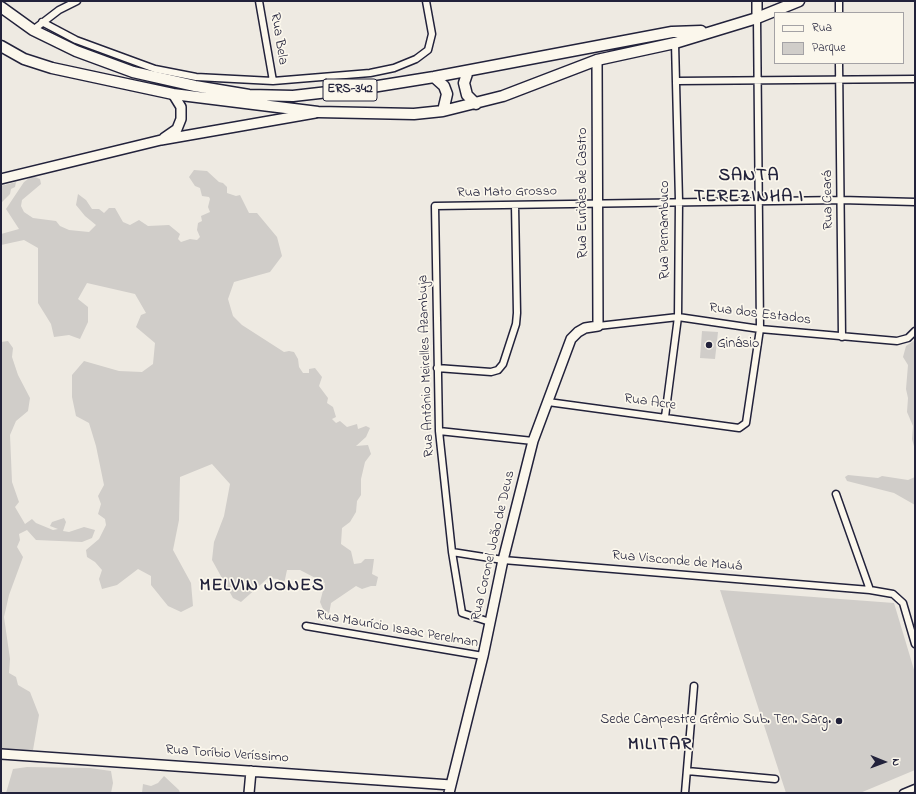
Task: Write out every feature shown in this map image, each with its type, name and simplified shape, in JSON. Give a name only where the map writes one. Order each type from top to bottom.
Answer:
[{"type":"main road","name":"ERS-342","points":[[1,46],[24,59],[52,68],[173,94],[318,112],[414,114],[443,111],[476,104],[503,96],[597,60],[675,43],[757,18],[799,1]]},
{"type":"main road","name":"ERS-342","points":[[3,12],[33,30],[76,51],[133,72],[195,86],[249,95],[293,96],[372,87],[468,71],[672,32],[713,31]]},
{"type":"main road","points":[[468,71],[464,83],[467,94],[476,104]]},
{"type":"main road","points":[[434,77],[444,86],[446,94],[443,111]]},
{"type":"street","points":[[33,30],[59,10],[77,1]]},
{"type":"street","name":"Rua Bela","points":[[259,1],[273,81]]},
{"type":"street","points":[[42,22],[83,42],[154,69],[196,78],[273,81],[370,73],[394,68],[416,59],[428,50],[432,34],[426,1]]},
{"type":"street","points":[[757,1],[760,329]]},
{"type":"street","points":[[839,1],[839,12]]},
{"type":"street","name":"Rua Pernambuco","points":[[665,417],[678,317],[679,202],[675,43]]},
{"type":"street","name":"Rua Eurides de Castro","points":[[597,60],[598,326]]},
{"type":"street","name":"Rua Ceará","points":[[839,64],[842,337]]},
{"type":"street","points":[[677,81],[839,81],[915,79]]},
{"type":"street","points":[[161,140],[177,129],[181,119],[181,107],[173,94]]},
{"type":"street","points":[[1,179],[161,140],[318,112]]},
{"type":"street","name":"Rua Mato Grosso","points":[[435,206],[841,200],[915,202]]},
{"type":"street","points":[[438,368],[491,372],[498,370],[503,364],[516,324],[517,313],[515,205]]},
{"type":"street","name":"Rua Antônio Meirelles Azambuja","points":[[435,206],[439,431],[452,552],[462,613],[490,622]]},
{"type":"street","name":"Rua dos Estados","points":[[598,326],[678,317],[760,329],[897,341],[908,338],[915,331]]},
{"type":"street","name":"Rua Coronel João de Deus","points":[[450,789],[483,656],[503,560],[533,441],[571,339],[585,328],[598,326]]},
{"type":"street","name":"Rua Acre","points":[[548,402],[739,428],[746,423],[760,329]]},
{"type":"street","points":[[439,431],[533,441]]},
{"type":"street","points":[[836,494],[870,590]]},
{"type":"street","name":"Rua Visconde de Mauá","points":[[452,552],[503,560],[870,590],[898,597],[903,603],[915,644]]},
{"type":"street","name":"Rua Maurício Isaac Perelman","points":[[306,626],[483,656]]},
{"type":"street","points":[[685,793],[694,686]]},
{"type":"street","name":"Rua Toríbio Veríssimo","points":[[1,754],[251,771],[450,789]]},
{"type":"street","points":[[249,793],[251,771]]},
{"type":"street","points":[[687,771],[775,779]]},
{"type":"street","points":[[903,793],[915,788]]},
{"type":"green space","points":[[194,170],[207,171],[227,187],[227,193],[236,196],[240,195],[249,213],[257,213],[277,237],[282,256],[270,272],[234,282],[228,299],[233,316],[242,325],[284,352],[294,352],[298,359],[299,367],[303,373],[309,373],[309,369],[315,368],[322,377],[319,386],[328,398],[327,403],[333,407],[336,417],[332,419],[336,423],[340,421],[347,427],[357,424],[358,429],[366,426],[370,428],[366,437],[356,446],[368,445],[371,454],[365,462],[361,479],[361,495],[357,501],[356,512],[350,522],[342,528],[341,544],[351,551],[354,564],[361,563],[365,559],[374,559],[372,574],[378,577],[376,586],[362,589],[356,586],[331,603],[329,614],[326,616],[320,602],[325,583],[300,570],[287,570],[284,584],[278,579],[268,578],[241,602],[233,598],[212,560],[214,542],[224,516],[230,484],[212,464],[180,477],[179,520],[173,550],[191,583],[193,606],[181,612],[168,606],[151,585],[151,576],[138,569],[117,585],[102,589],[99,579],[102,570],[95,562],[87,557],[86,550],[99,539],[106,525],[105,519],[98,514],[101,504],[98,496],[104,485],[96,446],[89,423],[76,416],[72,397],[72,375],[84,361],[119,371],[142,372],[153,364],[155,343],[136,327],[141,315],[146,313],[135,294],[87,283],[78,299],[88,307],[88,322],[80,339],[69,335],[54,337],[51,324],[38,303],[38,248],[24,240],[1,245],[1,234],[19,229],[6,209],[24,182],[32,176],[40,179],[41,184],[22,200],[21,206],[24,212],[33,218],[56,221],[60,226],[69,230],[89,232],[96,225],[85,216],[76,205],[78,194],[86,200],[92,209],[99,209],[104,213],[109,208],[115,208],[123,222],[130,225],[139,220],[148,226],[169,225],[180,234],[178,239],[181,242],[190,239],[197,240],[200,237],[197,230],[198,223],[202,221],[201,216],[210,212],[208,207],[210,199],[209,197],[202,196],[200,188],[195,186],[189,177]]},
{"type":"green space","points":[[16,182],[15,187],[11,189],[10,194],[1,203],[1,186]]},
{"type":"green space","name":"Ginásio","points":[[702,331],[718,332],[715,359],[700,358]]},
{"type":"green space","points":[[915,340],[915,450],[912,439],[913,426],[907,412],[908,398],[906,389],[908,365],[903,357],[906,346]]},
{"type":"green space","points":[[8,341],[13,348],[12,357],[18,375],[30,398],[28,411],[16,421],[10,435],[12,482],[19,502],[15,507],[25,524],[32,519],[36,523],[53,530],[58,529],[50,526],[52,522],[64,518],[66,522],[63,531],[69,532],[84,527],[95,530],[92,538],[82,542],[36,540],[27,530],[19,534],[20,540],[17,547],[23,557],[9,595],[4,617],[10,659],[9,673],[16,677],[18,685],[30,692],[39,715],[33,750],[7,751],[1,753],[1,342]]},
{"type":"green space","points":[[848,475],[878,478],[882,476],[908,480],[915,477],[915,505],[894,493],[847,481],[845,477]]},
{"type":"green space","name":"Sede Campestre Grêmio Sub. Ten. Sarg.","points":[[720,590],[894,603],[915,673],[915,770],[860,793],[786,793]]},
{"type":"green space","points":[[27,767],[90,768],[111,771],[113,783],[111,793],[6,793],[13,769]]},
{"type":"green space","points":[[164,776],[179,790],[180,793],[142,793],[143,784],[151,786],[158,783]]},
{"type":"place","name":"Ginásio","points":[[709,345]]},
{"type":"place","name":"Sede Campestre Grêmio Sub. Ten. Sarg.","points":[[839,721]]},
{"type":"district","name":"SANTA TEREZINHA I","points":[[749,187]]},
{"type":"district","name":"MELVIN JONES","points":[[262,587]]},
{"type":"district","name":"MILITAR","points":[[660,746]]}]
